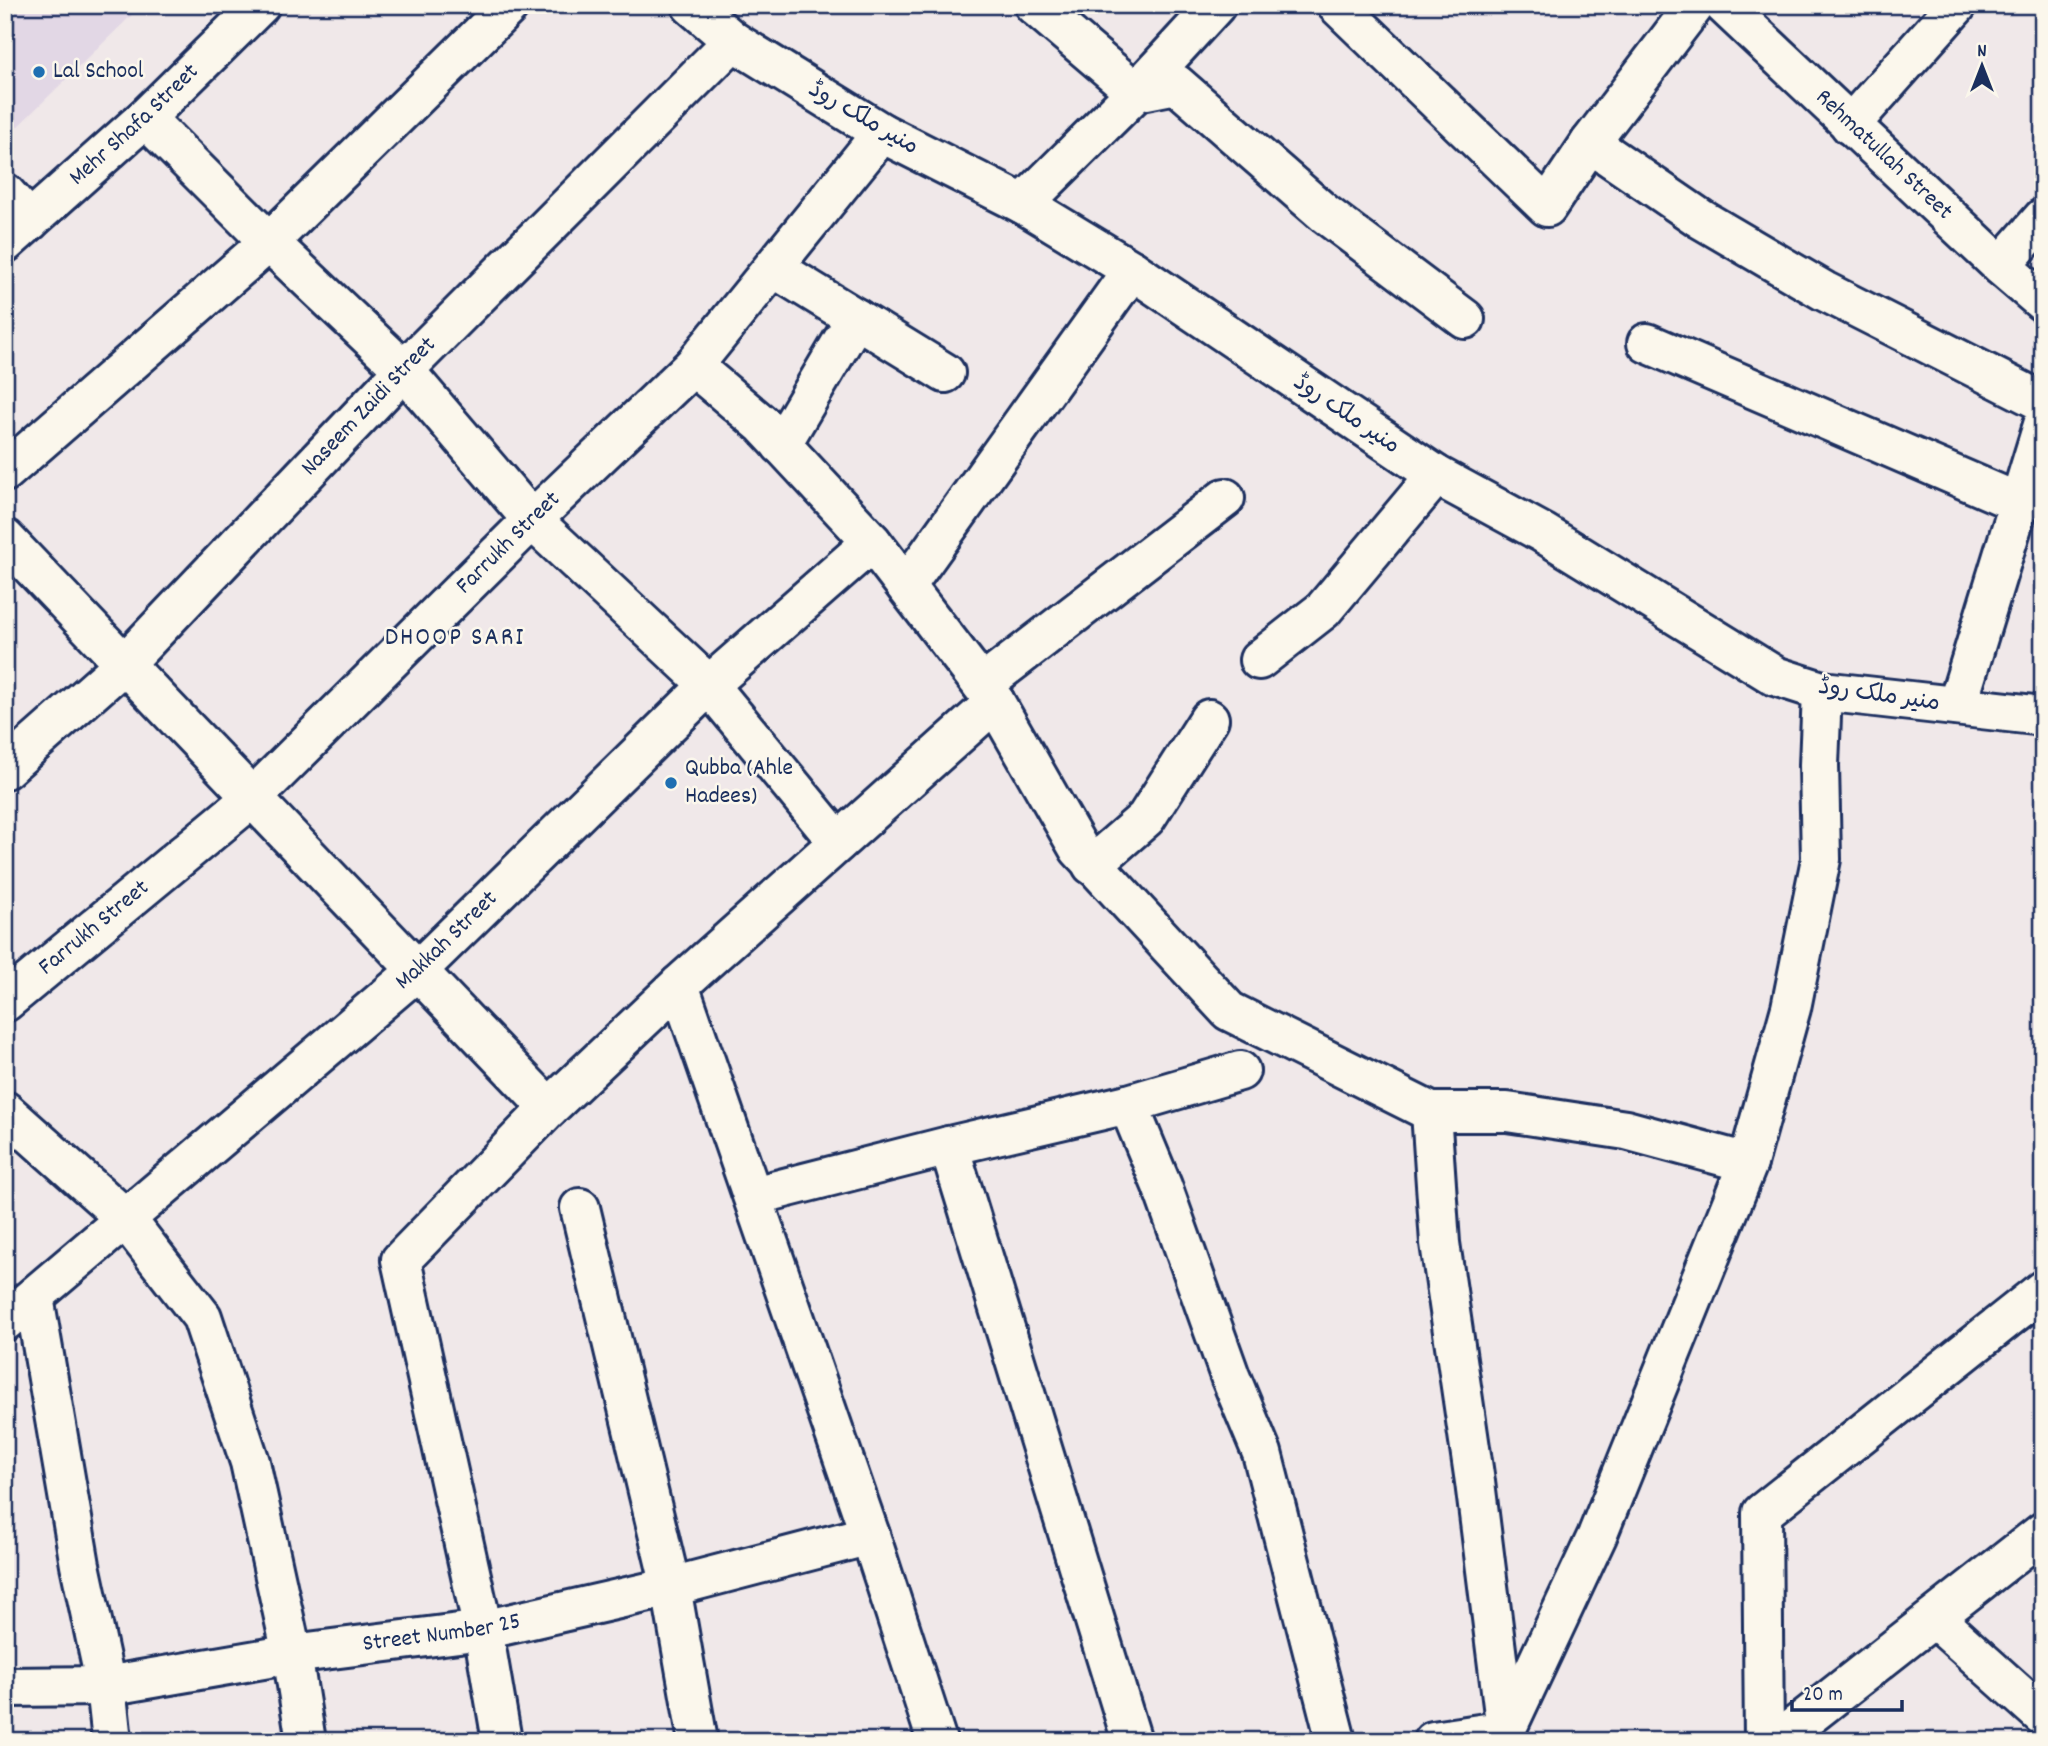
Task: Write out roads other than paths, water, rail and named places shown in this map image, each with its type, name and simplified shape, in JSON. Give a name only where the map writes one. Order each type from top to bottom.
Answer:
[{"type":"street","name":"Mehr Shafa Street","points":[[18,232],[145,118],[260,5]]},
{"type":"street","points":[[5,472],[269,242],[510,5]]},
{"type":"street","name":"منیر ملک روڈ","points":[[691,5],[733,41],[881,133],[1023,204],[1132,270],[1436,475],[1543,533],[1775,676],[1822,691],[2043,716]]},
{"type":"street","points":[[1034,5],[1136,92]]},
{"type":"street","points":[[1023,204],[1136,92],[1216,5]]},
{"type":"street","points":[[1337,5],[1547,207],[1590,143],[1695,5]]},
{"type":"street","name":"Rehmatullah Street","points":[[1724,5],[2001,266],[2043,302]]},
{"type":"street","points":[[1850,125],[1957,5]]},
{"type":"street","name":"Naseem Zaidi Street","points":[[5,769],[124,663],[404,370],[733,41]]},
{"type":"street","points":[[1136,92],[1176,84],[1324,213],[1465,319]]},
{"type":"street","points":[[145,118],[269,242],[404,370],[532,520],[709,685],[838,842]]},
{"type":"street","name":"Farrukh Street","points":[[5,1002],[252,798],[532,520],[693,366],[881,133]]},
{"type":"street","points":[[1590,143],[1701,219],[1824,291],[2043,402]]},
{"type":"street","points":[[5,193],[18,232]]},
{"type":"street","points":[[2001,266],[2043,218]]},
{"type":"street","points":[[774,268],[945,373]]},
{"type":"street","points":[[906,586],[1132,270]]},
{"type":"street","points":[[781,445],[856,318]]},
{"type":"street","points":[[1647,343],[2019,503]]},
{"type":"street","points":[[693,366],[763,425],[872,542],[988,694],[1079,849],[1229,1011],[1431,1112],[1507,1112],[1626,1130],[1748,1163]]},
{"type":"street","points":[[1957,706],[2043,425]]},
{"type":"street","points":[[1259,660],[1323,610],[1436,475]]},
{"type":"street","points":[[502,1741],[483,1630],[401,1260],[549,1108],[679,985],[838,842],[988,694],[1225,498]]},
{"type":"street","points":[[5,539],[549,1108]]},
{"type":"street","name":"Makkah Street","points":[[5,1321],[418,970],[709,685],[872,542]]},
{"type":"street","points":[[1504,1735],[1597,1536],[1748,1163],[1791,1008],[1821,859],[1819,765],[1822,691]]},
{"type":"street","points":[[1092,865],[1146,818],[1209,719]]},
{"type":"street","points":[[679,985],[870,1535],[937,1741]]},
{"type":"street","points":[[753,1196],[1128,1104],[1240,1071]]},
{"type":"street","points":[[1128,1104],[1163,1186],[1230,1376],[1262,1453],[1336,1741]]},
{"type":"street","points":[[5,1111],[125,1217],[202,1317],[250,1462],[292,1654],[306,1741]]},
{"type":"street","points":[[1431,1112],[1440,1243],[1475,1482],[1504,1735]]},
{"type":"street","points":[[948,1146],[1132,1741]]},
{"type":"street","points":[[580,1208],[671,1587],[698,1741]]},
{"type":"street","points":[[1763,1741],[1762,1513],[2043,1290]]},
{"type":"street","points":[[34,1297],[80,1565],[106,1686],[112,1741]]},
{"type":"street","points":[[1777,1741],[2043,1532]]},
{"type":"street","name":"Street Number 25","points":[[5,1687],[106,1686],[292,1654],[483,1630],[671,1587],[870,1535]]},
{"type":"street","points":[[1934,1618],[2043,1716]]},
{"type":"street","points":[[1433,1741],[1504,1735]]},
{"type":"place","name":"Lal School","points":[[39,72]]},
{"type":"place","name":"Qubba (Ahle Hadees)","points":[[671,783]]},
{"type":"district","name":"DHOOP SARI","points":[[455,638]]}]
